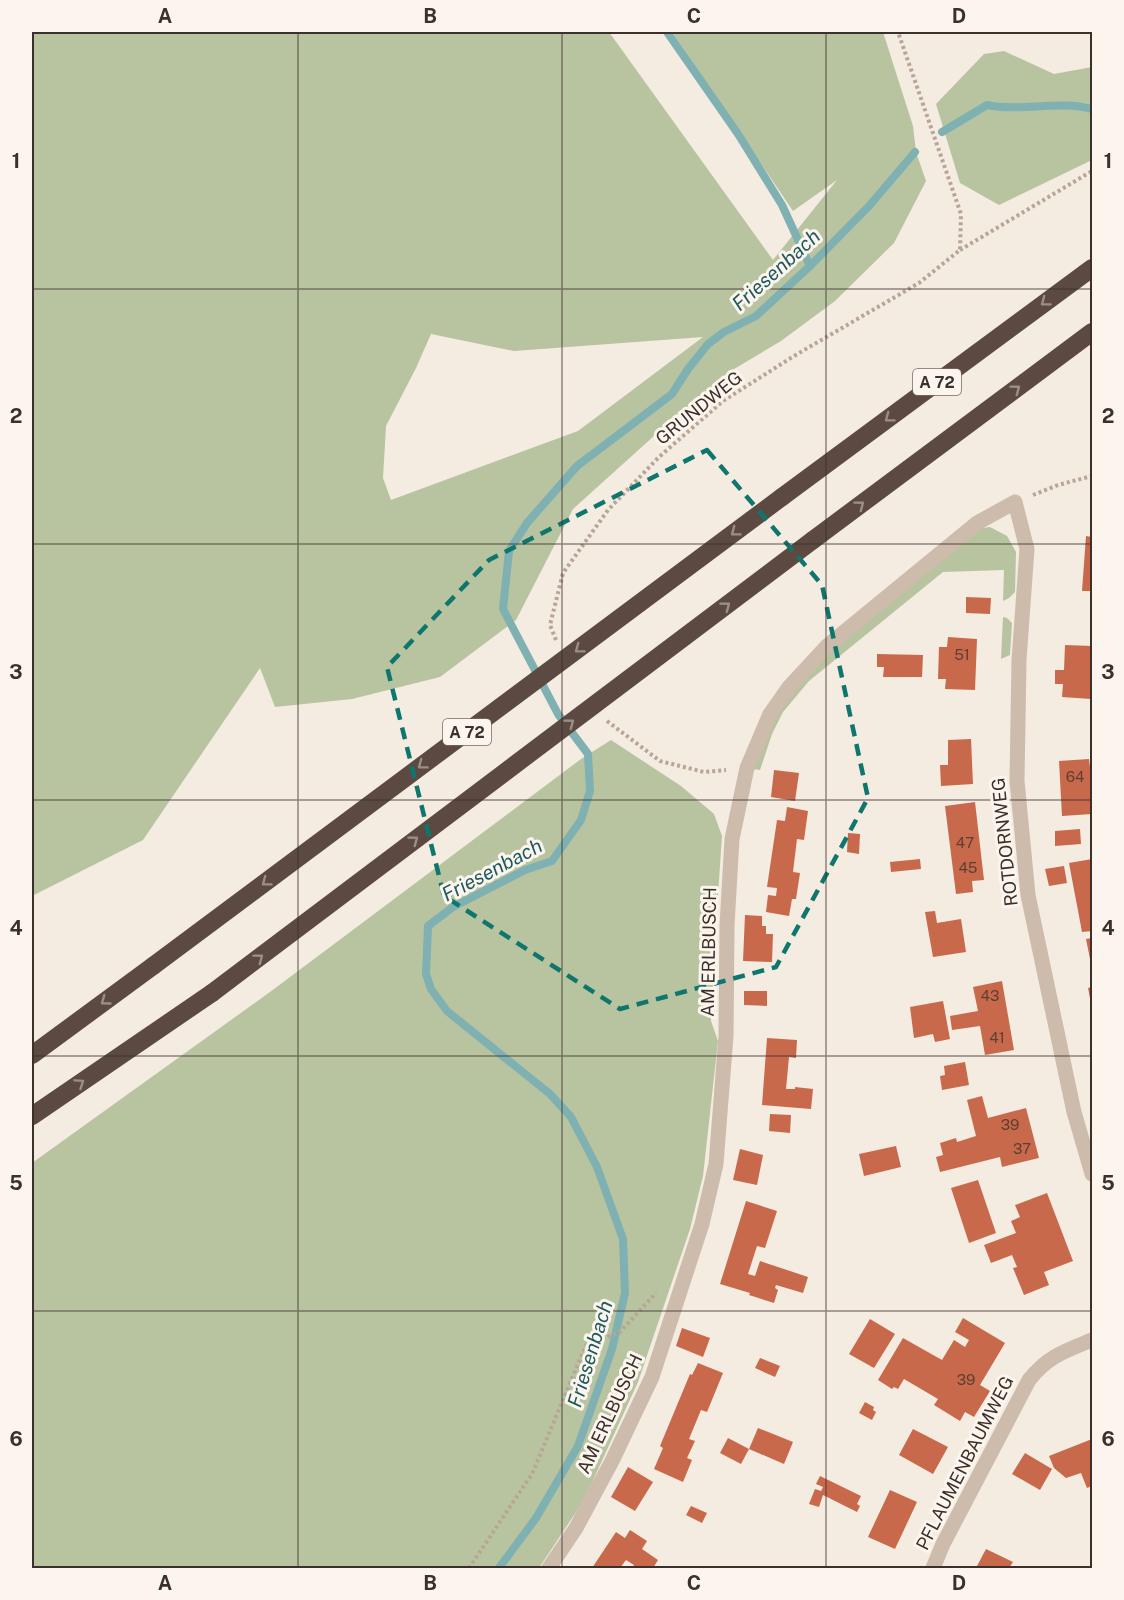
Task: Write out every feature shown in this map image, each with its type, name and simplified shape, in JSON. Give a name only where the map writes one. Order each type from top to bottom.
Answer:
[{"type":"highway","name":"A 72","points":[[32,1055],[1092,268]]},
{"type":"highway","points":[[32,1116],[212,993],[1092,332]]},
{"type":"street","name":"AM ERLBUSCH","points":[[549,1569],[576,1528],[612,1461],[652,1377],[702,1224],[716,1164],[726,1036],[727,925],[732,839],[747,768],[770,714],[789,687],[827,646],[977,523],[1015,501]]},
{"type":"street","name":"ROTDORNWEG","points":[[1015,501],[1027,549],[1019,660],[1017,781],[1028,895],[1074,1112],[1092,1174]]},
{"type":"street","name":"PFLAUMENBAUMWEG","points":[[933,1569],[943,1544],[1029,1380],[1040,1366],[1058,1354],[1092,1340]]},
{"type":"path","points":[[898,32],[961,214],[960,250]]},
{"type":"path","name":"GRUNDWEG","points":[[559,646],[550,625],[563,573],[608,510],[660,457],[723,401],[794,356],[919,283],[960,250],[1092,171]]},
{"type":"path","points":[[1015,501],[1058,485],[1092,476]]},
{"type":"path","points":[[602,717],[660,761],[704,772],[747,768]]},
{"type":"path","points":[[469,1569],[532,1474],[586,1345],[620,1332]]},
{"type":"highlighted area","points":[[707,450],[822,585],[868,798],[776,967],[620,1009],[444,896],[387,667],[489,560]]},
{"type":"green space","points":[[32,32],[609,32],[773,260],[837,180],[793,211],[672,32],[883,32],[913,126],[916,152],[926,181],[894,243],[835,301],[781,341],[729,372],[675,417],[573,509],[516,620],[440,677],[352,699],[275,707],[260,668],[143,840],[32,896]],"holes":[[[431,334],[514,351],[703,337],[578,431],[391,500],[383,478],[386,426]]]},
{"type":"green space","points":[[1004,51],[1054,74],[1092,67],[1092,160],[999,205],[960,183],[936,104],[984,54]]},
{"type":"green space","points":[[990,527],[1007,536],[1016,552],[1015,592],[1003,601],[1004,570],[943,572],[809,681],[783,712],[772,734],[760,770],[753,769],[774,713],[829,649],[975,529]]},
{"type":"green space","points":[[1003,617],[1012,623],[1010,655],[1001,659]]},
{"type":"green space","points":[[611,740],[681,786],[714,814],[722,836],[711,1021],[718,1041],[703,1176],[690,1229],[638,1382],[584,1500],[539,1568],[32,1568],[32,1163],[270,992],[581,759]]},
{"type":"building","points":[[1086,536],[1092,537],[1092,591],[1082,591]]},
{"type":"building","points":[[966,597],[991,598],[990,614],[966,613]]},
{"type":"building","points":[[948,637],[977,639],[975,690],[945,689],[946,679],[938,679],[939,647],[947,647]]},
{"type":"building","points":[[1065,645],[1092,646],[1091,699],[1062,697],[1063,684],[1055,684],[1055,670],[1064,670]]},
{"type":"building","points":[[877,654],[923,655],[922,677],[883,677],[884,667],[877,667]]},
{"type":"building","points":[[971,739],[973,784],[941,786],[940,765],[948,765],[948,740]]},
{"type":"building","points":[[1089,759],[1090,767],[1092,767],[1092,814],[1062,816],[1059,761]]},
{"type":"building","points":[[774,770],[799,773],[795,801],[771,797]]},
{"type":"building","points":[[975,802],[984,880],[972,881],[973,892],[956,894],[945,806]]},
{"type":"building","points":[[787,807],[808,811],[804,840],[797,839],[793,872],[800,873],[796,899],[792,899],[789,916],[766,912],[768,895],[776,896],[777,888],[767,887],[777,820],[785,821]]},
{"type":"building","points":[[1080,829],[1081,844],[1055,846],[1055,831]]},
{"type":"building","points":[[848,833],[860,834],[859,854],[847,852]]},
{"type":"building","points":[[920,859],[921,869],[891,872],[890,862]]},
{"type":"building","points":[[1092,859],[1092,931],[1082,932],[1069,863]]},
{"type":"building","points":[[1064,866],[1067,883],[1049,886],[1045,869]]},
{"type":"building","points":[[935,911],[937,923],[961,919],[966,952],[933,957],[925,912]]},
{"type":"building","points":[[745,915],[762,916],[762,926],[766,926],[766,934],[773,934],[772,962],[743,961]]},
{"type":"building","points":[[1092,938],[1092,959],[1090,959],[1086,939]]},
{"type":"building","points":[[1002,981],[1014,1050],[985,1055],[980,1026],[952,1030],[950,1016],[978,1011],[973,987]]},
{"type":"building","points":[[1092,987],[1092,1004],[1091,1004],[1088,988]]},
{"type":"building","points":[[744,991],[767,991],[767,1006],[744,1005]]},
{"type":"building","points":[[943,1001],[950,1039],[935,1042],[933,1034],[914,1038],[910,1007]]},
{"type":"building","points":[[767,1038],[797,1040],[796,1058],[789,1057],[786,1089],[795,1089],[795,1087],[813,1089],[811,1109],[762,1105]]},
{"type":"building","points":[[965,1062],[969,1085],[942,1090],[940,1076],[945,1075],[944,1066]]},
{"type":"building","points":[[982,1096],[988,1118],[1026,1108],[1039,1158],[1002,1167],[1000,1157],[940,1172],[936,1157],[943,1155],[940,1143],[956,1138],[957,1142],[976,1136],[967,1100]]},
{"type":"building","points":[[770,1114],[791,1115],[790,1133],[769,1131]]},
{"type":"building","points":[[896,1146],[901,1167],[864,1176],[859,1154]]},
{"type":"building","points":[[740,1149],[763,1155],[757,1185],[733,1180]]},
{"type":"building","points":[[978,1180],[996,1233],[969,1243],[951,1188]]},
{"type":"building","points":[[1047,1193],[1073,1261],[1044,1272],[1049,1285],[1024,1295],[1013,1268],[1017,1267],[1012,1255],[991,1263],[984,1245],[1016,1233],[1011,1221],[1020,1217],[1015,1205]]},
{"type":"building","points":[[746,1201],[777,1211],[765,1248],[757,1246],[748,1274],[755,1276],[760,1261],[808,1277],[803,1293],[776,1285],[775,1288],[778,1290],[774,1303],[720,1284]]},
{"type":"building","points":[[963,1318],[1005,1343],[980,1385],[990,1391],[974,1417],[965,1412],[960,1421],[934,1405],[938,1399],[904,1379],[898,1389],[894,1387],[892,1389],[878,1380],[903,1338],[942,1360],[954,1340],[965,1347],[969,1340],[955,1332]]},
{"type":"building","points":[[870,1319],[895,1334],[874,1368],[849,1354]]},
{"type":"building","points":[[682,1328],[710,1338],[703,1357],[676,1346]]},
{"type":"building","points":[[760,1358],[780,1366],[775,1377],[755,1368]]},
{"type":"building","points":[[698,1363],[723,1373],[707,1412],[701,1410],[689,1439],[695,1441],[687,1458],[692,1460],[683,1482],[654,1469],[663,1448],[660,1446],[690,1374],[692,1375]]},
{"type":"building","points":[[865,1402],[874,1407],[873,1410],[876,1412],[872,1420],[859,1413]]},
{"type":"building","points":[[758,1428],[793,1442],[784,1464],[749,1449]]},
{"type":"building","points":[[913,1429],[948,1447],[933,1474],[899,1455]]},
{"type":"building","points":[[728,1438],[749,1449],[741,1464],[720,1453]]},
{"type":"building","points":[[1092,1439],[1092,1486],[1087,1488],[1081,1473],[1066,1478],[1054,1468],[1049,1456]]},
{"type":"building","points":[[1025,1453],[1052,1469],[1040,1490],[1012,1474]]},
{"type":"building","points":[[628,1467],[653,1482],[635,1511],[611,1497]]},
{"type":"building","points":[[820,1476],[861,1496],[857,1504],[860,1506],[857,1512],[823,1495],[819,1507],[809,1504],[815,1489],[821,1491],[823,1487],[816,1484]]},
{"type":"building","points":[[890,1490],[917,1502],[895,1549],[868,1537]]},
{"type":"building","points":[[691,1506],[707,1513],[702,1523],[686,1515]]},
{"type":"building","points":[[630,1530],[647,1541],[642,1549],[658,1560],[653,1568],[632,1568],[634,1565],[626,1560],[620,1568],[592,1568],[616,1532],[625,1538]]},
{"type":"building","points":[[986,1549],[1013,1562],[1009,1568],[976,1568]]},
{"type":"waterway","points":[[667,32],[738,134],[782,205],[810,266]]},
{"type":"waterway","name":"Friesenbach","points":[[942,132],[987,105],[1000,107],[1066,106],[1092,109]]},
{"type":"waterway","name":"Friesenbach","points":[[499,1568],[536,1518],[578,1446],[612,1349],[625,1293],[623,1239],[597,1167],[571,1117],[550,1094],[447,1011],[431,989],[426,974],[428,926],[453,907],[525,870],[552,861],[581,820],[590,791],[588,754],[558,714],[503,609],[509,551],[527,523],[577,466],[672,394],[708,344],[724,332],[756,316],[810,266],[869,206],[915,152]]}]
